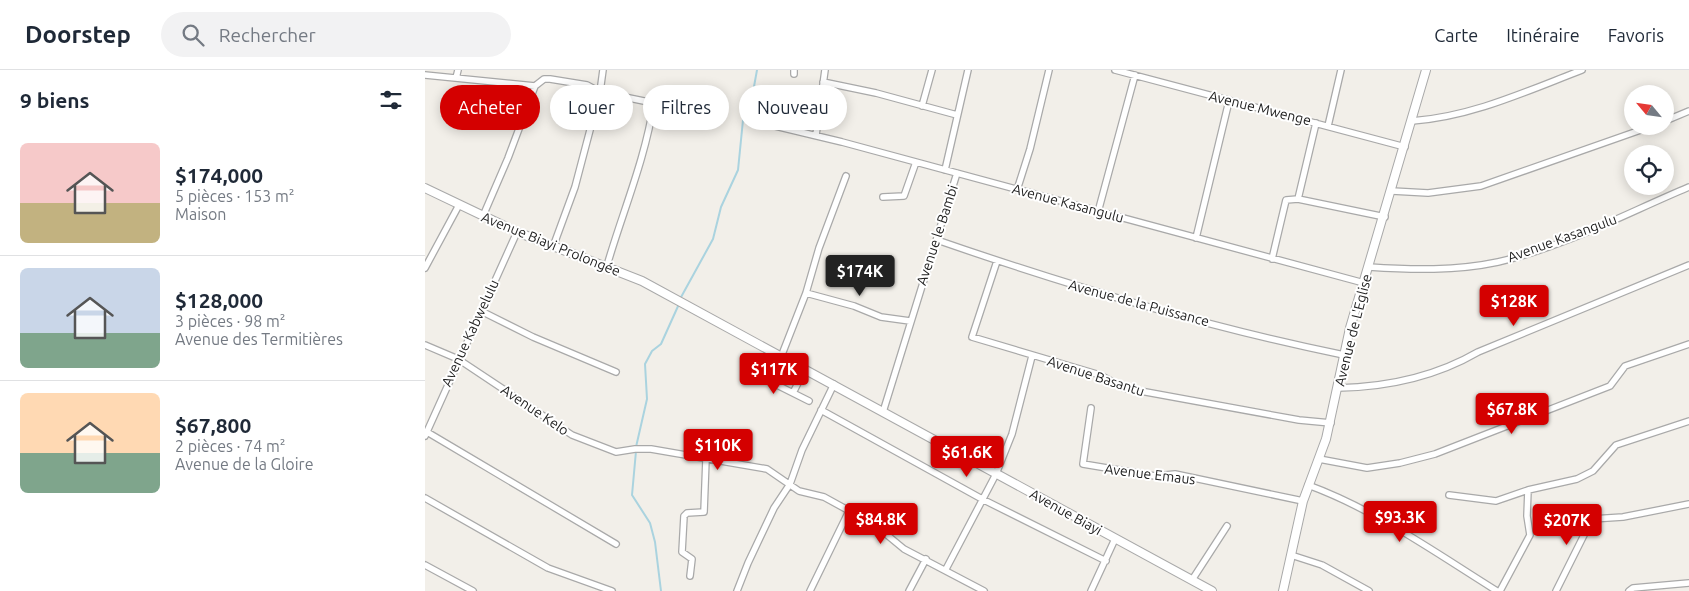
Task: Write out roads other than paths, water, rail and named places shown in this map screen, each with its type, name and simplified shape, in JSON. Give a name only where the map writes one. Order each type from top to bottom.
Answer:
[{"type":"street","points":[[456,78],[458,70]]},
{"type":"street","points":[[601,85],[603,70]]},
{"type":"street","points":[[816,135],[825,70]]},
{"type":"street","points":[[922,106],[932,70]]},
{"type":"street","points":[[945,170],[968,70]]},
{"type":"street","points":[[1017,190],[1030,149],[1049,70]]},
{"type":"street","name":"Avenue Mwenge","points":[[1115,70],[1405,147]]},
{"type":"street","points":[[1328,126],[1341,70]]},
{"type":"street","name":"Avenue de L'Eglise","points":[[1283,591],[1303,501],[1331,423],[1343,355],[1385,217],[1426,70]]},
{"type":"street","points":[[1412,121],[1429,120],[1500,102],[1581,70]]},
{"type":"street","points":[[425,75],[525,85]]},
{"type":"street","points":[[1097,212],[1135,75]]},
{"type":"street","points":[[536,85],[544,79],[550,79],[587,85]]},
{"type":"street","points":[[823,82],[876,93],[957,115]]},
{"type":"street","points":[[1196,238],[1229,101]]},
{"type":"street","points":[[1674,117],[1689,110]]},
{"type":"street","points":[[1298,199],[1316,123]]},
{"type":"street","points":[[483,216],[509,158],[519,130]]},
{"type":"street","points":[[553,247],[569,208],[590,130]]},
{"type":"street","points":[[606,269],[639,170],[648,130]]},
{"type":"street","name":"Avenue Kasangulu","points":[[794,130],[1364,283]]},
{"type":"street","points":[[1392,192],[1428,193],[1481,186],[1626,135]]},
{"type":"street","points":[[883,198],[904,196],[916,162]]},
{"type":"street","name":"Avenue le Bambi","points":[[883,412],[957,173]]},
{"type":"street","points":[[781,357],[806,293],[819,248],[846,176]]},
{"type":"street","name":"Avenue Kasangulu","points":[[1369,267],[1406,270],[1498,262],[1557,243],[1689,187]]},
{"type":"street","name":"Avenue Biayi Prolongée","points":[[425,188],[517,232],[642,282],[680,303]]},
{"type":"street","points":[[1272,259],[1286,200],[1298,199],[1385,217]]},
{"type":"street","points":[[425,268],[459,205]]},
{"type":"street","name":"Avenue Kabwelulu","points":[[426,434],[458,359],[517,232]]},
{"type":"street","name":"Avenue de la Puissance","points":[[937,240],[1046,277],[1207,322],[1343,355]]},
{"type":"street","name":"Avenue Basantu","points":[[997,261],[971,337],[1100,375],[1124,388],[1299,420],[1331,423]]},
{"type":"street","points":[[1338,388],[1365,388],[1435,374],[1454,367],[1478,352],[1689,265]]},
{"type":"street","points":[[806,293],[854,306],[881,317],[910,320]]},
{"type":"street","name":"Avenue Biayi","points":[[680,303],[834,384],[1212,591]]},
{"type":"street","points":[[481,312],[533,337],[616,372]]},
{"type":"street","points":[[1319,459],[1367,468],[1400,463],[1435,454],[1610,386],[1625,366],[1689,344]]},
{"type":"street","name":"Avenue Kelo","points":[[425,345],[458,359],[572,435],[616,452],[651,449],[767,470],[803,492],[824,498],[875,525],[897,544],[984,591]]},
{"type":"street","points":[[946,569],[996,474],[1017,420],[1031,356]]},
{"type":"street","points":[[793,393],[805,369]]},
{"type":"street","points":[[747,370],[809,401]]},
{"type":"street","points":[[737,591],[771,514],[790,484],[834,384]]},
{"type":"street","name":"Avenue Emaus","points":[[1091,408],[1083,464],[1155,476],[1175,474],[1303,501]]},
{"type":"street","points":[[821,410],[982,498],[1106,561]]},
{"type":"street","points":[[1449,495],[1497,501],[1528,490],[1587,476],[1616,445],[1689,421]]},
{"type":"street","points":[[426,434],[616,544]]},
{"type":"street","points":[[690,576],[692,559],[682,552],[684,516],[687,513],[704,512],[706,459]]},
{"type":"street","points":[[1308,485],[1345,499],[1499,591],[1530,535],[1527,516],[1528,490]]},
{"type":"street","points":[[425,498],[548,568],[612,591]]},
{"type":"street","points":[[1555,591],[1592,519],[1623,517],[1689,504]]},
{"type":"street","points":[[810,591],[849,512]]},
{"type":"street","points":[[1192,580],[1227,526]]},
{"type":"street","points":[[1091,591],[1115,539]]},
{"type":"street","points":[[1291,555],[1322,565],[1369,591]]},
{"type":"street","points":[[909,591],[926,559]]},
{"type":"street","points":[[425,565],[473,591]]},
{"type":"street","points":[[1629,591],[1633,588],[1689,584]]},
{"type":"waterway","points":[[680,299],[713,239],[721,207],[738,170],[744,110],[753,92],[757,70]]},
{"type":"waterway","points":[[636,447],[647,399],[645,364],[652,351],[661,344],[679,304]]},
{"type":"waterway","points":[[636,451],[632,495],[650,523],[655,542],[661,591]]}]
